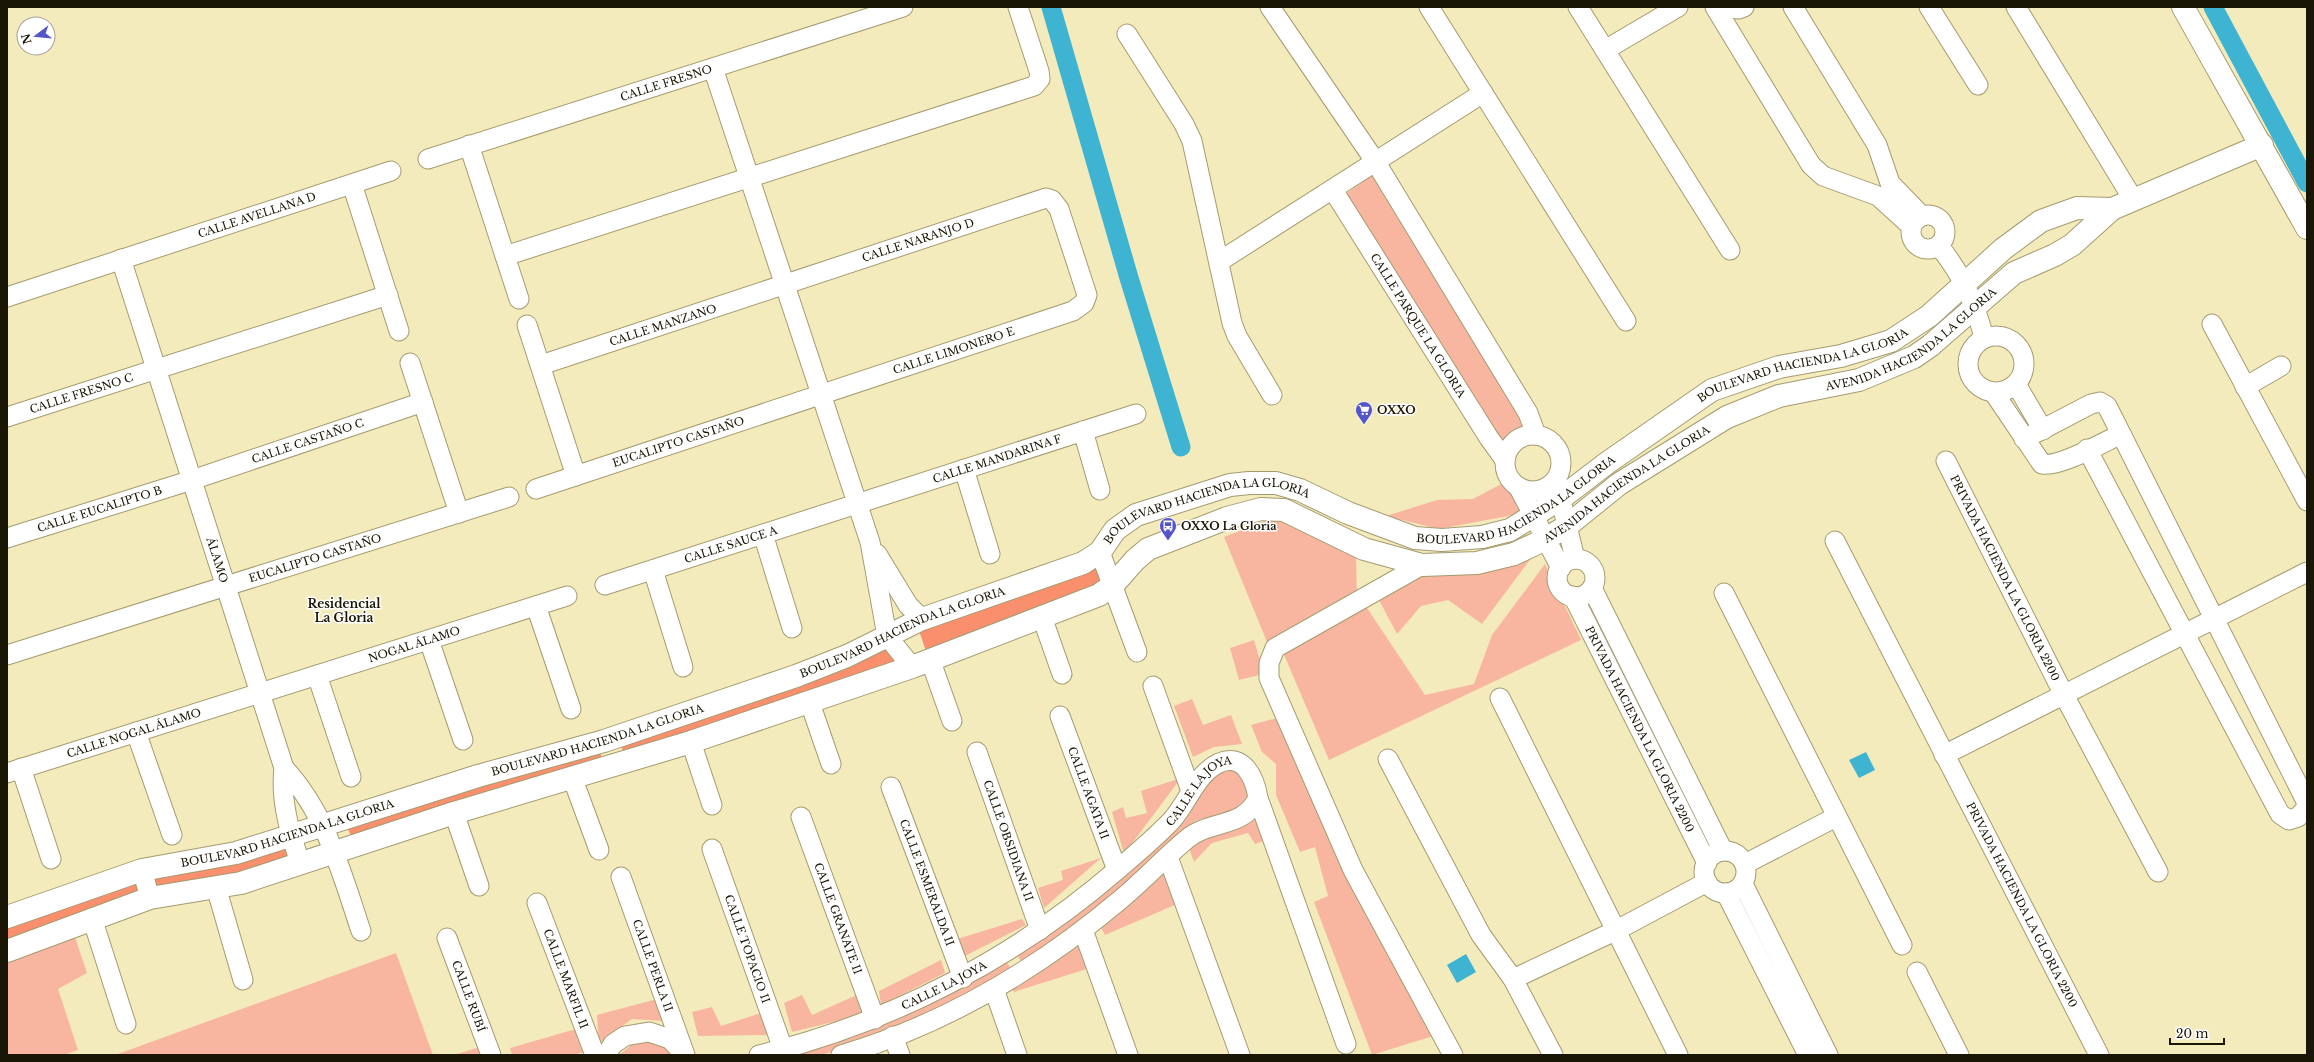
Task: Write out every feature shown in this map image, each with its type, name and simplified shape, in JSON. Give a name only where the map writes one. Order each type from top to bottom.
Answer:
[{"type":"street","name":"CALLE FRESNO","points":[[428,159],[903,7]]},
{"type":"street","points":[[505,256],[1034,86],[1040,79],[1039,71],[1018,7]]},
{"type":"street","points":[[1270,7],[1375,161],[1528,413],[1536,435]]},
{"type":"street","points":[[1429,7],[1626,321]]},
{"type":"street","points":[[1578,7],[1730,250]]},
{"type":"street","points":[[1605,50],[1678,7]]},
{"type":"street","points":[[1715,7],[1811,165],[1823,176],[1884,190],[1917,221]]},
{"type":"street","points":[[1721,7],[1739,9],[1744,7]]},
{"type":"street","points":[[1793,7],[1877,145],[1884,190]]},
{"type":"street","points":[[1929,7],[1978,85]]},
{"type":"street","points":[[2016,7],[2133,199]]},
{"type":"street","points":[[2183,7],[2262,145],[2307,228]]},
{"type":"street","points":[[1127,34],[1184,124],[1192,141],[1237,336],[1272,395]]},
{"type":"street","points":[[713,68],[870,542],[887,636],[921,663],[952,721]]},
{"type":"street","points":[[1220,261],[1483,93]]},
{"type":"street","points":[[469,145],[519,299]]},
{"type":"street","name":"BOULEVARD HACIENDA LA GLORIA","points":[[7,917],[142,870],[236,853],[292,837],[478,776],[604,741],[796,676],[847,656],[922,619],[1083,563],[1100,552],[1115,530],[1136,515],[1230,485],[1276,483],[1300,490],[1348,513],[1415,538],[1442,540],[1482,537],[1510,530],[1534,516],[1558,490],[1607,463],[1712,390],[1779,367],[1841,356],[1892,341],[1929,316],[2003,249],[2041,221],[2077,208],[2112,209],[2262,145]]},
{"type":"street","name":"CALLE AVELLANA D","points":[[121,260],[392,171]]},
{"type":"street","points":[[352,184],[399,330]]},
{"type":"street","name":"CALLE PARQUE LA GLORIA","points":[[1333,190],[1489,438],[1505,460]]},
{"type":"street","name":"CALLE NARANJO D","points":[[785,285],[1046,198],[1052,200],[1059,209],[1085,287],[1087,295],[1084,303]]},
{"type":"street","name":"AVENIDA HACIENDA LA GLORIA","points":[[1113,585],[1135,560],[1148,549],[1227,518],[1260,509],[1284,510],[1364,548],[1422,565],[1478,564],[1514,554],[1546,539],[1567,526],[1619,484],[1727,417],[1779,396],[1859,380],[1900,364],[1930,346],[1975,305],[2014,273],[2056,255],[2072,245],[2112,209]]},
{"type":"street","points":[[1934,216],[1944,225],[1944,240],[1939,246],[1930,250],[1920,248],[1912,239],[1917,221],[1934,216]]},
{"type":"street","points":[[1939,246],[1965,283],[1975,305],[1984,337]]},
{"type":"street","points":[[7,297],[121,260]]},
{"type":"street","name":"ÁLAMO","points":[[121,260],[284,768],[282,787],[292,837],[300,863]]},
{"type":"street","name":"CALLE MANZANO","points":[[541,365],[785,285]]},
{"type":"street","points":[[157,369],[388,295]]},
{"type":"street","name":"CALLE LIMONERO E","points":[[821,395],[1073,311],[1084,303]]},
{"type":"street","points":[[2212,324],[2307,501]]},
{"type":"street","points":[[527,325],[576,476]]},
{"type":"street","points":[[1996,335],[2007,337],[2016,344],[2022,353],[2024,364],[2022,375],[2016,384],[2006,391],[1994,393],[1983,390],[1974,383],[1969,374],[1967,363],[1970,352],[1976,343],[1984,337],[1996,335]]},
{"type":"street","points":[[410,363],[458,513]]},
{"type":"street","points":[[2245,387],[2281,366]]},
{"type":"street","name":"CALLE FRESNO C","points":[[7,417],[157,369]]},
{"type":"street","points":[[2016,384],[2043,430]]},
{"type":"street","points":[[1994,393],[2038,460],[2046,465],[2121,434]]},
{"type":"street","name":"EUCALIPTO CASTAÑO","points":[[536,489],[821,395]]},
{"type":"street","name":"CALLE CASTAÑO C","points":[[192,480],[423,402]]},
{"type":"street","points":[[2024,439],[2091,404],[2100,402],[2108,406],[2213,620],[2306,801],[2306,809],[2298,817],[2289,820],[2280,814],[2087,449]]},
{"type":"street","name":"CALLE MANDARINA F","points":[[857,503],[1136,414]]},
{"type":"street","points":[[1083,431],[1100,490]]},
{"type":"street","points":[[1568,563],[1546,539],[1519,488],[1508,476],[1505,460],[1508,450],[1515,441],[1525,436],[1536,435],[1547,439],[1556,447],[1560,458],[1558,490],[1567,526],[1568,563],[1558,579],[1559,585],[1567,594],[1573,596],[1584,595],[1592,588],[1595,575],[1593,568],[1582,560],[1568,563]]},
{"type":"street","name":"PRIVADA HACIENDA LA GLORIA 2200","points":[[1946,461],[2064,695],[2158,872]]},
{"type":"street","points":[[964,469],[990,554]]},
{"type":"street","name":"CALLE EUCALIPTO B","points":[[7,538],[192,480]]},
{"type":"street","points":[[1519,488],[1535,491],[1558,490]]},
{"type":"street","name":"EUCALIPTO CASTAÑO","points":[[7,655],[509,497]]},
{"type":"street","name":"CALLE SAUCE A","points":[[605,585],[857,503]]},
{"type":"street","points":[[763,534],[792,628]]},
{"type":"street","name":"PRIVADA HACIENDA LA GLORIA 2200","points":[[1835,541],[2099,1055]]},
{"type":"street","points":[[870,542],[897,590],[908,605],[922,619]]},
{"type":"street","points":[[1100,552],[1137,652]]},
{"type":"street","points":[[1422,565],[1275,648],[1269,663],[1269,678],[1353,870],[1453,1055]]},
{"type":"street","points":[[652,570],[683,667]]},
{"type":"street","name":"PRIVADA HACIENDA LA GLORIA 2200","points":[[1944,755],[2307,572]]},
{"type":"street","points":[[7,951],[92,918],[150,898],[216,888],[241,882],[454,813],[691,742],[810,703],[921,663],[1099,595],[1113,585]]},
{"type":"street","name":"PRIVADA HACIENDA LA GLORIA 2200","points":[[1592,588],[1723,851]]},
{"type":"street","points":[[1724,593],[1902,945]]},
{"type":"street","name":"NOGAL ÁLAMO","points":[[260,693],[567,596]]},
{"type":"street","name":"PRIVADA HACIENDA LA GLORIA 2200","points":[[1573,596],[1706,863]]},
{"type":"street","points":[[536,606],[571,709]]},
{"type":"street","points":[[1042,617],[1062,674]]},
{"type":"street","points":[[429,640],[463,740]]},
{"type":"street","points":[[317,675],[351,777]]},
{"type":"street","points":[[1153,686],[1192,791]]},
{"type":"street","name":"CALLE NOGAL ÁLAMO","points":[[14,770],[260,693]]},
{"type":"street","points":[[1500,698],[1678,1055]]},
{"type":"street","points":[[810,703],[831,764]]},
{"type":"street","name":"CALLE AGATA II","points":[[1060,716],[1117,870]]},
{"type":"street","points":[[136,732],[172,835]]},
{"type":"street","points":[[604,741],[611,766]]},
{"type":"street","points":[[691,742],[712,805]]},
{"type":"street","name":"CALLE OBSIDIANA II","points":[[977,752],[1040,930]]},
{"type":"street","points":[[1388,759],[1481,935],[1513,979],[1553,1055]]},
{"type":"street","name":"CALLE LA JOYA","points":[[759,1055],[783,1049],[875,1019],[963,978],[1007,952],[1040,930],[1117,870],[1172,819],[1206,771],[1220,762],[1234,762],[1249,770],[1255,780],[1258,798],[1346,1044]]},
{"type":"street","points":[[284,768],[300,785],[323,827],[334,851],[361,931]]},
{"type":"street","points":[[14,770],[51,859]]},
{"type":"street","points":[[572,777],[599,850]]},
{"type":"street","name":"CALLE ESMERALDA II","points":[[891,787],[963,978]]},
{"type":"street","points":[[840,1055],[893,1036],[946,1014],[994,989],[1083,930],[1121,900],[1188,838],[1207,827],[1240,818],[1249,811],[1258,798]]},
{"type":"street","points":[[454,813],[479,886]]},
{"type":"street","name":"CALLE GRANATE II","points":[[801,817],[875,1019]]},
{"type":"street","points":[[1745,864],[1836,817]]},
{"type":"street","name":"CALLE TOPACIO II","points":[[712,849],[783,1049]]},
{"type":"street","points":[[1723,851],[1736,854],[1745,864],[1746,877],[1743,884],[1732,892],[1726,893],[1719,892],[1708,882],[1705,876],[1706,863],[1716,853],[1723,851]]},
{"type":"street","points":[[1168,857],[1240,1055]]},
{"type":"street","points":[[142,870],[150,898]]},
{"type":"street","name":"CALLE PERLA II","points":[[622,877],[687,1055]]},
{"type":"street","points":[[1513,979],[1615,931],[1708,882]]},
{"type":"street","points":[[1743,884],[1828,1055]]},
{"type":"street","points":[[216,888],[243,980]]},
{"type":"street","points":[[1726,893],[1808,1055]]},
{"type":"street","name":"CALLE MARFIL II","points":[[537,903],[595,1055]]},
{"type":"street","points":[[92,918],[126,1024]]},
{"type":"street","points":[[1083,930],[1128,1055]]},
{"type":"street","name":"CALLE RUBÍ","points":[[447,938],[491,1055]]},
{"type":"street","points":[[1007,952],[1020,973]]},
{"type":"street","points":[[1917,972],[1959,1055]]},
{"type":"street","points":[[994,989],[1017,1055]]},
{"type":"street","points":[[606,1055],[613,1044],[625,1036],[648,1032],[670,1039],[687,1055]]},
{"type":"street","points":[[893,1036],[900,1055]]},
{"type":"shaded area","points":[[1374,174],[1529,429],[1514,436],[1503,449],[1343,196]]},
{"type":"shaded area","points":[[1505,482],[1524,513],[1439,529],[1386,516],[1437,500],[1473,499]]},
{"type":"shaded area","points":[[1277,516],[1356,554],[1357,597],[1267,642],[1224,537]]},
{"type":"shaded area","points":[[1535,553],[1482,624],[1448,600],[1421,606],[1397,634],[1379,600],[1426,573]]},
{"type":"shaded area","points":[[1096,562],[1105,584],[926,651],[918,628]]},
{"type":"shaded area","points":[[1545,564],[1581,640],[1329,760],[1282,650],[1367,608],[1425,695],[1474,684],[1492,635]]},
{"type":"shaded area","points":[[1254,640],[1264,674],[1239,680],[1230,648]]},
{"type":"shaded area","points":[[886,643],[897,662],[624,756],[620,741]]},
{"type":"shaded area","points":[[1192,699],[1203,725],[1231,715],[1242,744],[1214,747],[1193,757],[1174,706]]},
{"type":"shaded area","points":[[1277,718],[1433,1036],[1372,1055],[1314,902],[1328,896],[1315,847],[1300,852],[1276,795],[1276,764],[1262,752],[1251,725]]},
{"type":"shaded area","points":[[599,747],[602,760],[352,838],[346,825]]},
{"type":"shaded area","points":[[1234,766],[1252,794],[1241,809],[1195,821],[1121,888],[1023,964],[1017,955],[1116,883],[1219,769]]},
{"type":"shaded area","points":[[1181,778],[1124,854],[1112,812],[1123,807],[1126,818],[1147,813],[1141,791]]},
{"type":"shaded area","points":[[1261,818],[1269,839],[1255,844],[1248,833],[1212,843],[1194,862],[1189,848],[1226,829]]},
{"type":"shaded area","points":[[286,843],[291,859],[215,882],[154,891],[150,873]]},
{"type":"shaded area","points":[[1101,858],[1044,908],[1038,888],[1063,880],[1061,871]]},
{"type":"shaded area","points":[[1165,864],[1177,904],[1105,935],[1099,923]]},
{"type":"shaded area","points":[[133,878],[139,893],[7,944],[7,923]]},
{"type":"shaded area","points":[[1022,919],[1026,925],[963,957],[957,939]]},
{"type":"shaded area","points":[[74,934],[87,973],[58,989],[78,1050],[64,1055],[7,1055],[7,961]]},
{"type":"shaded area","points":[[1079,941],[1090,968],[1014,992],[1009,985]]},
{"type":"shaded area","points":[[396,953],[433,1055],[115,1055]]},
{"type":"shaded area","points":[[1004,959],[1014,972],[856,1046],[820,1055],[772,1055]]},
{"type":"shaded area","points":[[941,960],[945,973],[881,1005],[879,991]]},
{"type":"shaded area","points":[[859,994],[866,1014],[792,1032],[784,1003],[802,995],[812,1015]]},
{"type":"shaded area","points":[[657,999],[664,1021],[632,1019],[599,1043],[597,1015]]},
{"type":"shaded area","points":[[712,1007],[721,1026],[764,1012],[772,1035],[698,1036],[692,1012]]},
{"type":"shaded area","points":[[576,1029],[584,1052],[573,1055],[512,1055],[510,1048]]},
{"type":"shaded area","points":[[640,1038],[667,1042],[674,1055],[619,1055]]},
{"type":"shaded area","points":[[480,1047],[484,1055],[454,1055]]},
{"type":"water","points":[[1866,752],[1875,770],[1859,778],[1849,760]]},
{"type":"water","points":[[1466,954],[1476,972],[1457,983],[1447,965]]},
{"type":"waterway","points":[[1051,7],[1129,278],[1181,447]]},
{"type":"waterway","points":[[2213,7],[2307,183]]},
{"type":"place","name":"OXXO","points":[[1364,425]]},
{"type":"place","name":"OXXO La Gloria","points":[[1168,541]]},
{"type":"district","name":"Residencial La Gloria","points":[[344,610]]}]
